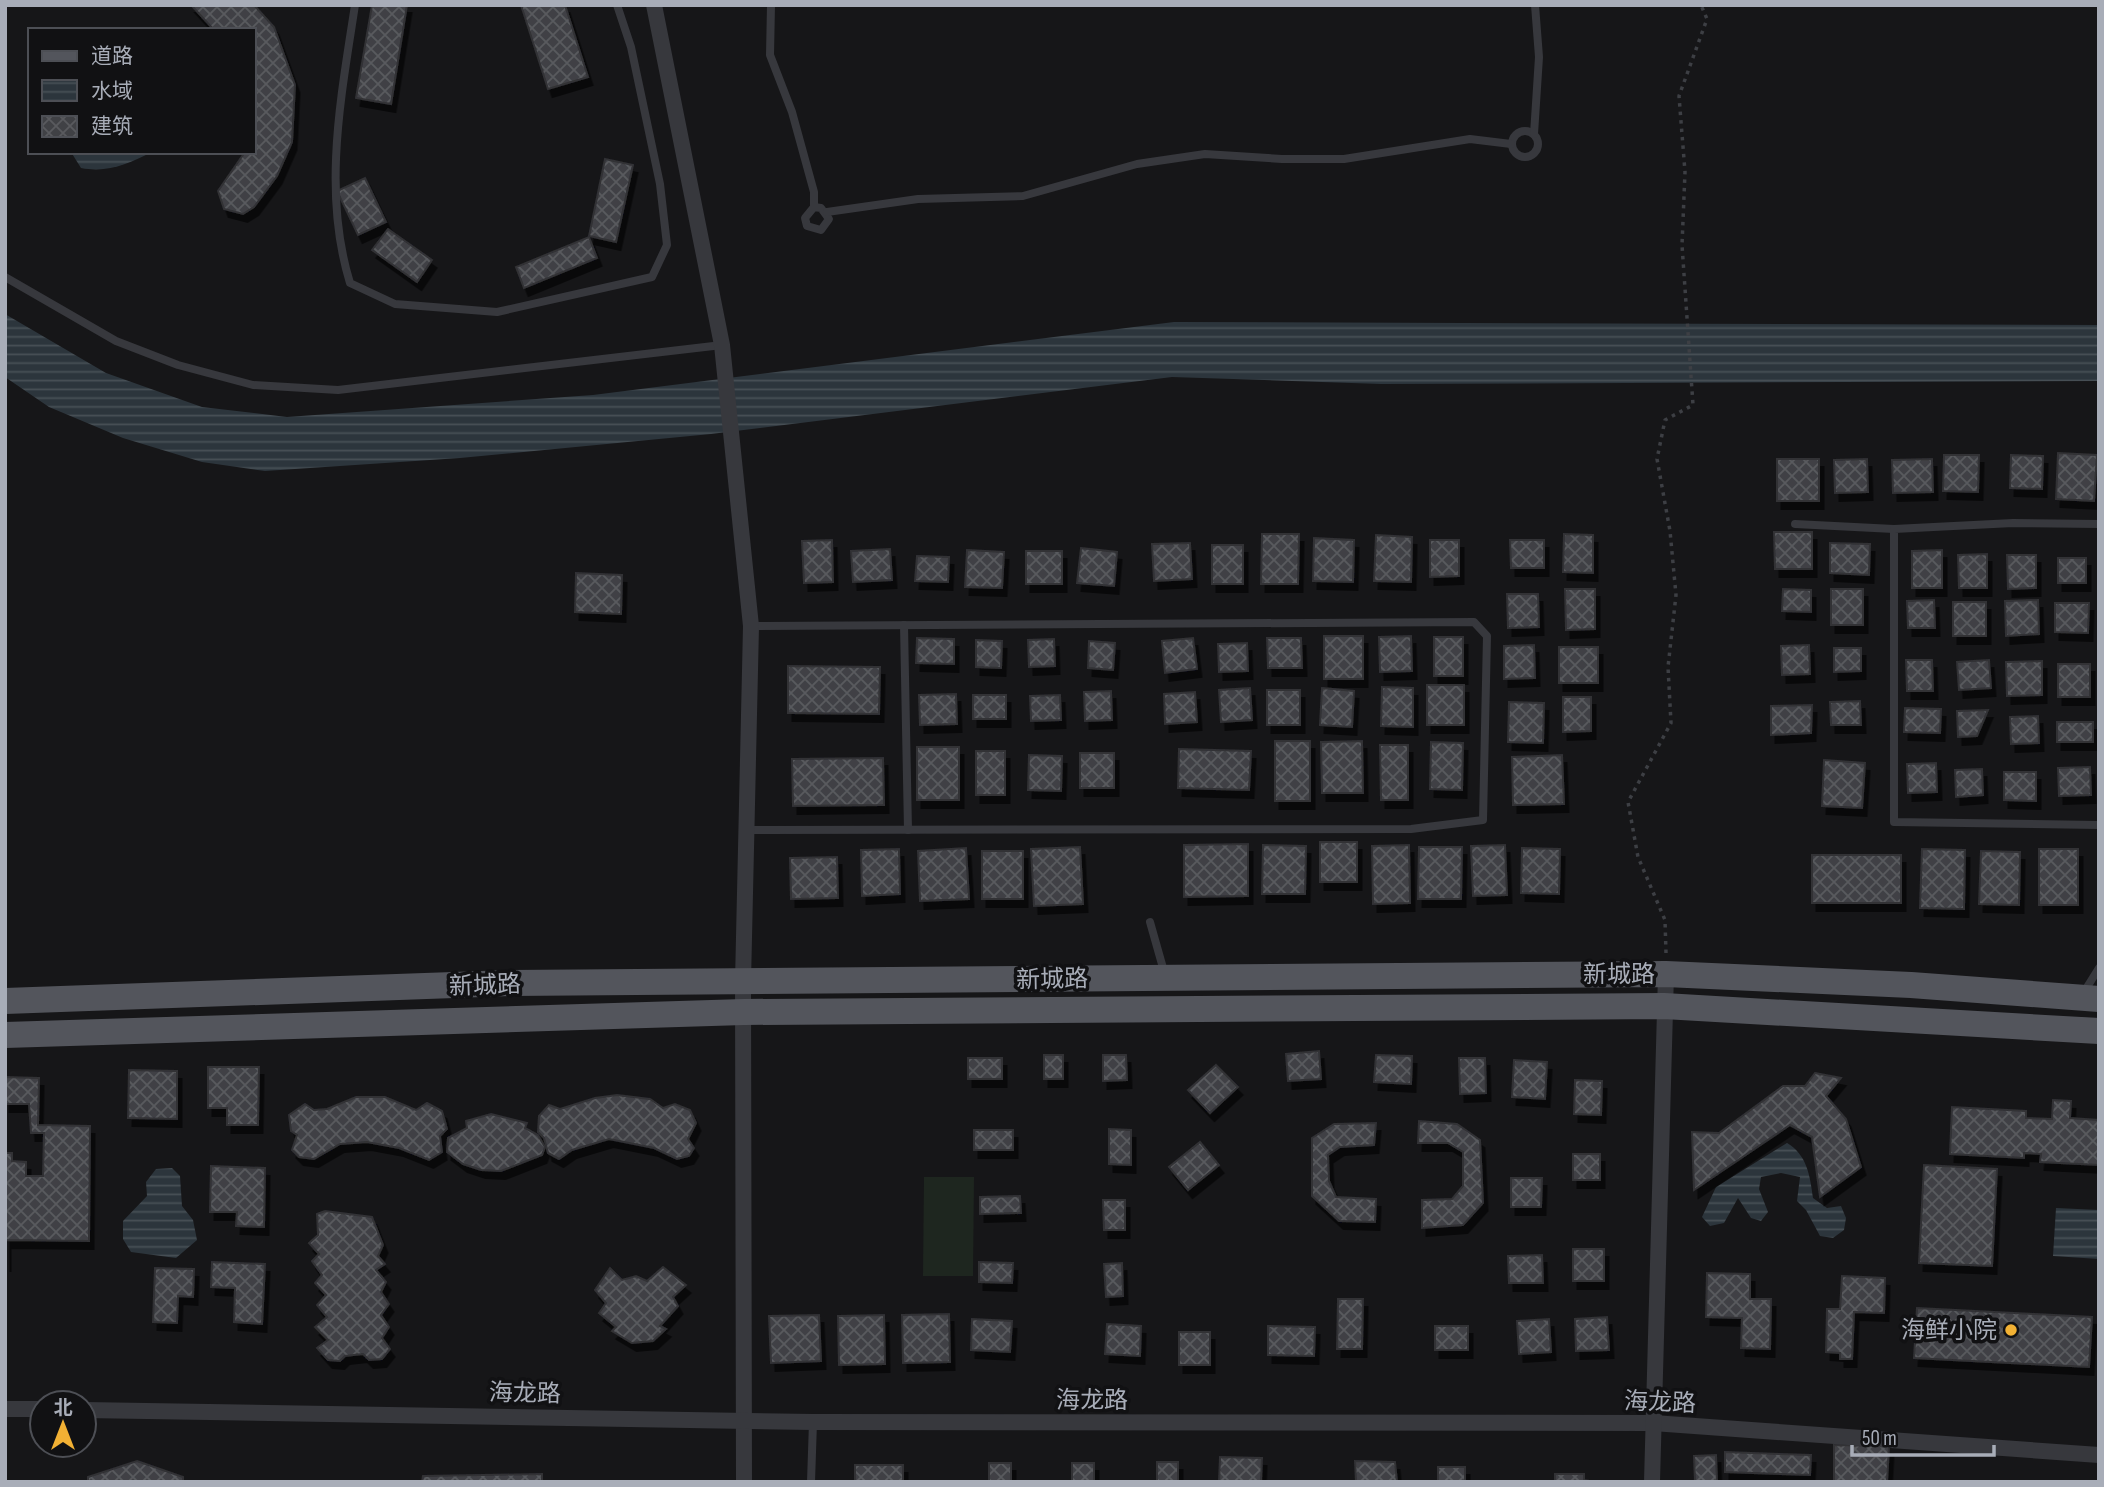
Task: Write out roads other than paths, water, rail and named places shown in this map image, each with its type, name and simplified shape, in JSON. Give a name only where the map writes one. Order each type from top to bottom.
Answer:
[{"type":"main road","name":"新城路","points":[[5,1001],[510,983],[1666,974],[2090,998]]},
{"type":"main road","name":"新城路","points":[[5,1035],[744,1012],[1664,1006],[2099,1031]]},
{"type":"street","points":[[654,5],[722,345],[751,626],[743,982],[744,1482]]},
{"type":"street","points":[[1652,1482],[1666,974]]},
{"type":"street","points":[[5,1409],[28,1409]]},
{"type":"street","name":"海龙路","points":[[98,1410],[813,1422],[1653,1423],[2099,1455]]},
{"type":"lane","points":[[355,5],[335,136],[339,248],[350,283],[395,304],[497,312],[652,277],[667,245],[660,184],[634,61],[617,5]]},
{"type":"lane","points":[[771,5],[770,55],[808,164],[814,207],[805,218],[813,230],[827,226],[827,212]]},
{"type":"lane","points":[[814,207],[827,212],[918,199],[1023,196],[1137,164],[1205,153],[1282,159],[1344,159],[1471,139],[1511,144],[1520,157],[1534,155],[1538,141],[1534,134],[1539,57],[1535,5]]},
{"type":"lane","points":[[1511,144],[1520,132],[1534,134]]},
{"type":"lane","points":[[5,277],[116,341],[177,365],[253,384],[338,390],[722,345]]},
{"type":"lane","points":[[1795,524],[1894,529],[2013,523],[2099,524]]},
{"type":"lane","points":[[1894,529],[1894,822],[2099,825]]},
{"type":"lane","points":[[747,830],[1411,829],[1483,820],[1487,636],[1474,622],[751,626]]},
{"type":"lane","points":[[904,625],[908,830]]},
{"type":"lane","points":[[1150,922],[1166,978]]},
{"type":"lane","points":[[2090,998],[2099,968]]},
{"type":"lane","points":[[811,1482],[813,1422]]},
{"type":"water","points":[[72,154],[148,154],[109,168],[81,168]]},
{"type":"water","points":[[5,314],[106,373],[202,407],[287,417],[593,395],[1174,322],[2099,325],[2099,381],[1381,384],[1172,377],[711,434],[460,458],[265,471],[202,462],[123,438],[49,407],[5,377]]},
{"type":"water","points":[[1787,1143],[1803,1160],[1809,1174],[1813,1198],[1827,1208],[1841,1206],[1846,1218],[1844,1230],[1833,1238],[1820,1236],[1806,1210],[1797,1201],[1800,1177],[1781,1173],[1761,1177],[1759,1189],[1768,1212],[1761,1221],[1751,1218],[1738,1198],[1724,1223],[1710,1226],[1702,1217],[1716,1187]]},
{"type":"water","points":[[172,1168],[180,1176],[182,1206],[193,1220],[197,1240],[176,1258],[131,1252],[123,1239],[123,1221],[147,1196],[146,1182],[156,1169]]},
{"type":"water","points":[[2056,1208],[2099,1210],[2099,1259],[2053,1256]]},
{"type":"place","name":"海鲜小院","points":[[2011,1330]]}]
